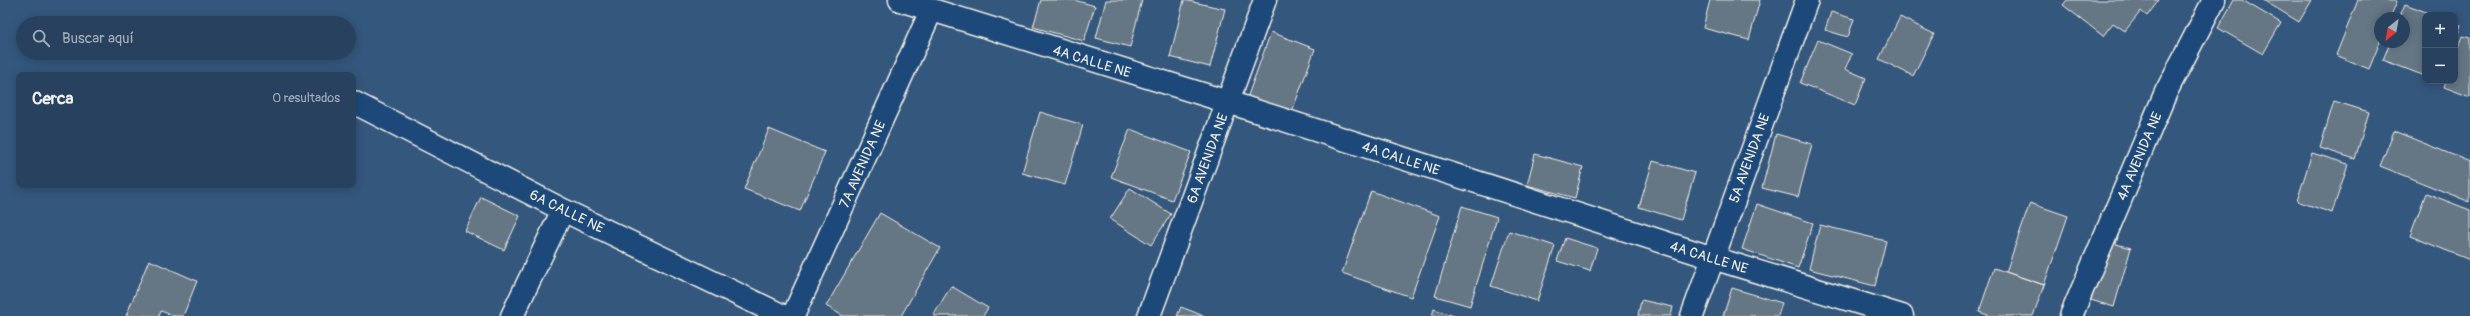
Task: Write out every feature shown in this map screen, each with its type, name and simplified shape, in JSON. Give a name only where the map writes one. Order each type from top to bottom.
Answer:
[{"type":"street","name":"4A CALLE NE","points":[[900,0],[931,11],[1228,102],[1713,258],[1902,316]]},
{"type":"street","name":"6A AVENIDA NE","points":[[1149,316],[1265,0]]},
{"type":"street","name":"5A AVENIDA NE","points":[[1692,316],[1807,0]]},
{"type":"street","name":"4A AVENIDA NE","points":[[2071,316],[2166,92],[2214,0]]},
{"type":"street","name":"7A AVENIDA NE","points":[[793,316],[931,11]]},
{"type":"street","name":"6A CALLE NE","points":[[356,104],[563,210],[783,316]]},
{"type":"street","points":[[512,316],[563,210]]},
{"type":"building","points":[[1041,0],[1074,0],[1095,6],[1084,41],[1033,27]]},
{"type":"building","points":[[1106,0],[1142,0],[1130,47],[1096,38]]},
{"type":"building","points":[[1184,0],[1225,9],[1210,67],[1170,57]]},
{"type":"building","points":[[1710,0],[1760,0],[1749,40],[1703,28]]},
{"type":"building","points":[[2067,0],[2159,0],[2147,16],[2141,11],[2125,31],[2113,23],[2103,36],[2063,5]]},
{"type":"building","points":[[2234,0],[2242,0],[2281,23],[2263,54],[2218,28]]},
{"type":"building","points":[[2263,0],[2312,0],[2299,22]]},
{"type":"building","points":[[2358,0],[2397,1],[2392,12],[2374,12],[2374,48],[2378,48],[2369,69],[2336,55]]},
{"type":"building","points":[[2405,4],[2426,12],[2422,12],[2422,75],[2383,60],[2388,48],[2410,48],[2410,12],[2402,12]]},
{"type":"building","points":[[1831,12],[1854,19],[1848,37],[1825,30]]},
{"type":"building","points":[[1900,17],[1934,34],[1913,76],[1879,59]]},
{"type":"building","points":[[2458,24],[2461,25],[2458,34]]},
{"type":"building","points":[[1271,32],[1315,49],[1290,117],[1246,101]]},
{"type":"building","points":[[2462,36],[2470,38],[2470,97],[2444,87],[2445,84],[2458,84],[2458,47]]},
{"type":"building","points":[[1818,40],[1852,54],[1845,69],[1866,78],[1855,105],[1800,83]]},
{"type":"building","points":[[2334,101],[2369,112],[2355,159],[2320,148]]},
{"type":"building","points":[[1040,112],[1083,125],[1065,185],[1022,173]]},
{"type":"building","points":[[769,129],[825,152],[800,211],[744,189]]},
{"type":"building","points":[[1130,129],[1191,152],[1172,200],[1111,177]]},
{"type":"building","points":[[2394,131],[2470,162],[2470,202],[2380,166]]},
{"type":"building","points":[[1776,134],[1812,144],[1798,197],[1762,188]]},
{"type":"building","points":[[2312,153],[2348,164],[2332,213],[2297,201]]},
{"type":"building","points":[[1535,154],[1583,167],[1575,198],[1527,185]]},
{"type":"building","points":[[1653,161],[1695,173],[1681,220],[1639,207]]},
{"type":"building","points":[[1130,188],[1171,214],[1151,245],[1110,219]]},
{"type":"building","points":[[1371,191],[1440,216],[1411,297],[1342,273]]},
{"type":"building","points":[[2426,193],[2470,210],[2470,260],[2410,236]]},
{"type":"building","points":[[481,197],[520,216],[504,250],[465,231]]},
{"type":"building","points":[[2030,203],[2068,216],[2044,285],[2006,272]]},
{"type":"building","points":[[1757,204],[1813,223],[1798,268],[1742,249]]},
{"type":"building","points":[[1462,206],[1497,217],[1470,306],[1435,296]]},
{"type":"building","points":[[880,213],[940,248],[901,316],[843,316],[826,306]]},
{"type":"building","points":[[1820,225],[1886,241],[1875,286],[1809,269]]},
{"type":"building","points":[[2103,229],[2119,233],[2116,244],[2131,248],[2114,307],[2084,298]]},
{"type":"building","points":[[1509,231],[1555,246],[1537,301],[1491,286]]},
{"type":"building","points":[[1565,238],[1597,248],[1590,271],[1557,261]]},
{"type":"building","points":[[149,260],[197,281],[183,316],[174,316],[161,311],[159,316],[126,316]]},
{"type":"building","points":[[1994,268],[2044,285],[2033,316],[1991,316],[1979,312]]},
{"type":"building","points":[[951,286],[988,308],[983,316],[933,316]]},
{"type":"building","points":[[1732,288],[1782,303],[1778,316],[1723,316]]},
{"type":"building","points":[[1641,300],[1673,307],[1671,316],[1638,316]]},
{"type":"building","points":[[1181,307],[1204,316],[1177,316]]},
{"type":"building","points":[[1434,309],[1454,316],[1432,316]]}]
